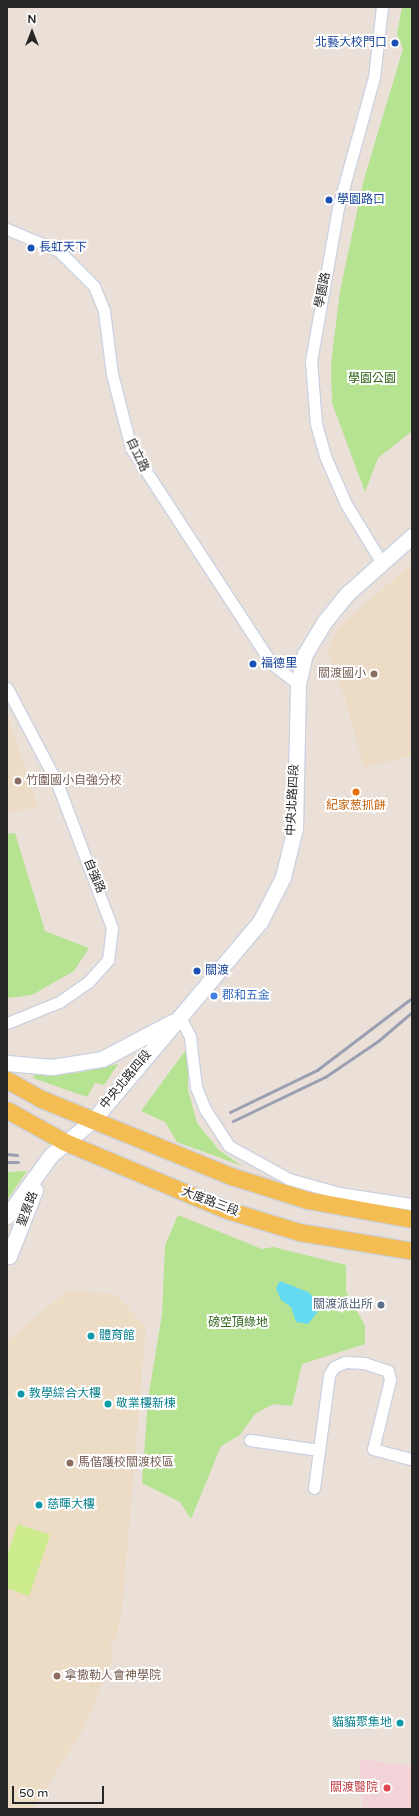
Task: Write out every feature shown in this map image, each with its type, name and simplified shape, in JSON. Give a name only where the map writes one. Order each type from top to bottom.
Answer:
[{"type":"main road","points":[[7,1080],[39,1098],[234,1177],[285,1193],[375,1215],[412,1219]]},
{"type":"main road","name":"大度路三段","points":[[13,1114],[65,1142],[227,1210],[306,1233],[412,1251]]},
{"type":"street","name":"學園路","points":[[382,7],[374,77],[338,208],[312,361],[316,424],[325,456],[346,504],[382,563]]},
{"type":"street","name":"自立路","points":[[7,229],[59,251],[94,286],[104,312],[112,374],[131,448],[271,663],[298,684]]},
{"type":"street","name":"中央北路四段","points":[[45,1162],[65,1142],[93,1120],[260,922],[283,877],[294,828],[298,684],[305,654],[325,621],[348,593],[412,536]]},
{"type":"street","name":"自強路","points":[[7,688],[57,783],[112,928],[108,960],[88,982],[59,1002],[7,1023]]},
{"type":"street","points":[[7,1063],[52,1067],[102,1059],[180,1017],[190,1037],[200,1098],[216,1132],[229,1146],[289,1179],[339,1193],[412,1204]]},
{"type":"street","points":[[7,1227],[20,1202],[45,1162]]},
{"type":"street","name":"聖景路","points":[[8,1254],[45,1162]]},
{"type":"street","points":[[7,1216],[20,1202]]},
{"type":"street","points":[[314,1488],[329,1375],[334,1367],[345,1362],[383,1366],[390,1380],[373,1449],[410,1459]]},
{"type":"street","points":[[250,1440],[319,1450]]},
{"type":"shaded area","name":"關渡國小","points":[[412,563],[412,756],[364,767],[345,698],[327,651],[338,628]]},
{"type":"shaded area","name":"竹圍國小自強分校","points":[[7,714],[38,807],[7,813]]},
{"type":"shaded area","points":[[68,1290],[116,1295],[146,1327],[122,1609],[116,1640],[110,1643],[113,1656],[85,1726],[34,1808],[7,1809],[7,1341]]},
{"type":"shaded area","name":"關渡醫院","points":[[359,1759],[412,1766],[412,1809],[363,1809]]},
{"type":"green space","name":"學園公園","points":[[402,7],[412,7],[412,431],[378,458],[365,492],[332,403],[331,364],[340,291],[364,179],[403,49],[397,34]]},
{"type":"green space","points":[[15,833],[45,931],[89,948],[74,971],[32,995],[7,998],[7,834]]},
{"type":"green space","points":[[188,1047],[188,1090],[197,1123],[219,1150],[242,1166],[177,1142],[165,1122],[141,1111]]},
{"type":"green space","points":[[118,1064],[104,1085],[95,1083],[87,1097],[33,1078],[36,1074],[77,1073]]},
{"type":"green space","points":[[27,1171],[7,1200],[7,1172]]},
{"type":"green space","name":"磅空頂綠地","points":[[178,1215],[262,1249],[273,1247],[346,1265],[346,1291],[365,1326],[365,1344],[302,1364],[292,1406],[273,1404],[255,1414],[240,1435],[221,1446],[191,1519],[180,1502],[142,1483],[148,1399],[162,1314],[165,1246]]},
{"type":"green space","points":[[18,1524],[50,1535],[29,1596],[7,1588],[7,1556]]},
{"type":"water","points":[[280,1281],[308,1292],[320,1303],[320,1309],[308,1324],[296,1322],[291,1307],[281,1300],[276,1288]]},
{"type":"railway","points":[[230,1112],[317,1070],[412,998]]},
{"type":"railway","points":[[233,1121],[325,1077],[378,1041],[412,1012]]},
{"type":"railway","points":[[7,1154],[17,1155]]},
{"type":"railway","points":[[7,1162],[18,1162]]},
{"type":"place","name":"北藝大校門口","points":[[395,43]]},
{"type":"place","name":"學園路口","points":[[329,200]]},
{"type":"place","name":"長虹天下","points":[[31,248]]},
{"type":"place","name":"福德里","points":[[253,664]]},
{"type":"place","name":"關渡國小","points":[[374,674]]},
{"type":"place","name":"竹圍國小自強分校","points":[[18,781]]},
{"type":"place","name":"紀家葱抓餅","points":[[356,792]]},
{"type":"place","name":"關渡","points":[[197,971]]},
{"type":"place","name":"郡和五金","points":[[214,996]]},
{"type":"place","name":"關渡派出所","points":[[381,1305]]},
{"type":"place","name":"體育館","points":[[91,1336]]},
{"type":"place","name":"教學綜合大樓","points":[[21,1394]]},
{"type":"place","name":"敬業樓新棟","points":[[108,1404]]},
{"type":"place","name":"馬偕護校關渡校區","points":[[70,1463]]},
{"type":"place","name":"慈暉大樓","points":[[39,1505]]},
{"type":"place","name":"拿撒勒人會神學院","points":[[57,1676]]},
{"type":"place","name":"貓貓聚集地","points":[[400,1723]]},
{"type":"place","name":"關渡醫院","points":[[387,1788]]}]
